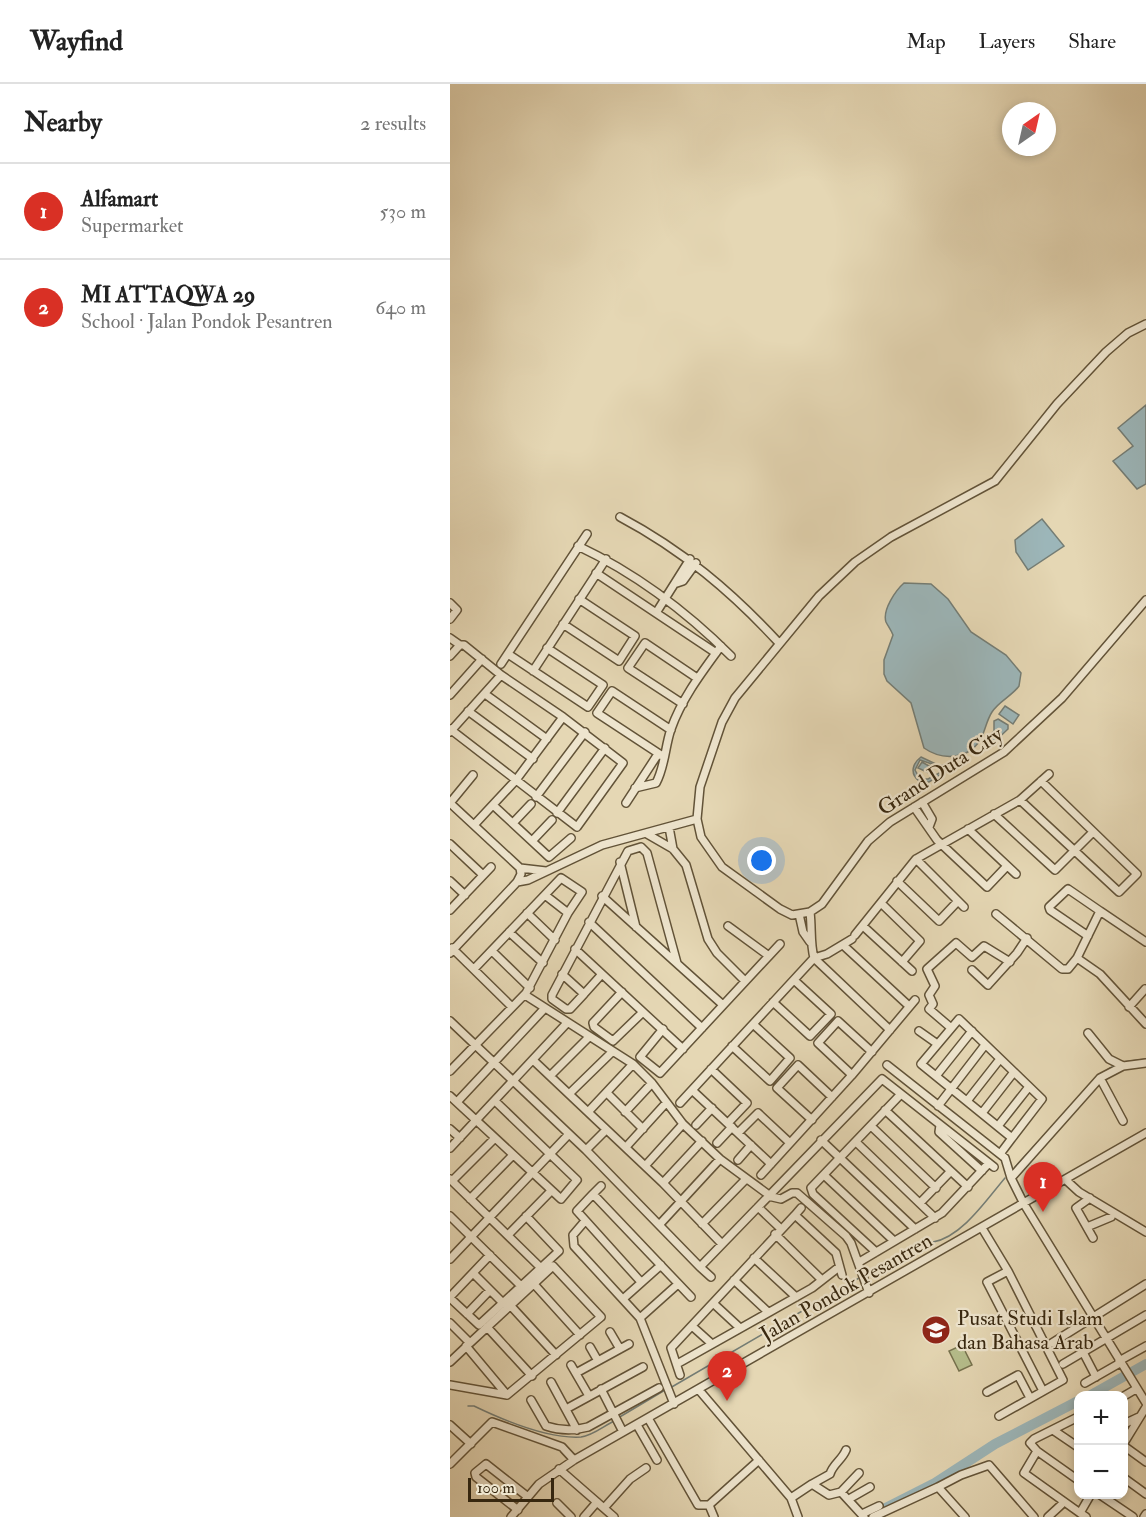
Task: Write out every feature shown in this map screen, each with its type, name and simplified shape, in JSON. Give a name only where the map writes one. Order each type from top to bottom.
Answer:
[{"type":"street","points":[[810,942],[813,933],[810,912],[792,915],[780,909],[722,867],[701,837],[697,819],[700,787],[722,722],[735,698],[819,596],[855,562],[891,537],[995,482],[1057,404],[1106,352],[1128,333],[1146,324]]},
{"type":"street","points":[[620,517],[693,561],[724,586],[779,643]]},
{"type":"street","points":[[501,664],[586,534]]},
{"type":"street","points":[[578,546],[606,559],[666,597],[731,656]]},
{"type":"street","points":[[533,670],[606,559]]},
{"type":"street","points":[[656,613],[677,583],[677,577],[693,561]]},
{"type":"street","points":[[596,573],[716,653]]},
{"type":"street","points":[[563,624],[619,661],[635,636],[579,599]]},
{"type":"street","name":"Grand Duta City","points":[[810,912],[822,904],[868,841],[890,822],[1004,752],[1062,698],[1146,600]]},
{"type":"street","points":[[450,603],[457,609],[450,619]]},
{"type":"street","points":[[450,638],[464,645],[501,675],[585,732],[623,763],[577,827],[451,730],[501,675]]},
{"type":"street","points":[[682,704],[628,668],[645,643],[697,678]]},
{"type":"street","points":[[450,656],[460,645]]},
{"type":"street","points":[[635,788],[656,783],[661,755],[682,704],[697,678],[721,646]]},
{"type":"street","points":[[508,654],[588,707],[603,685],[548,648]]},
{"type":"street","points":[[450,695],[482,659]]},
{"type":"street","points":[[661,755],[597,713],[612,691],[671,730]]},
{"type":"street","points":[[485,694],[547,739]]},
{"type":"street","points":[[468,711],[533,759]]},
{"type":"street","points":[[474,825],[516,780],[563,717]]},
{"type":"street","points":[[536,797],[585,732]]},
{"type":"street","points":[[557,813],[604,748]]},
{"type":"street","points":[[626,803],[661,755]]},
{"type":"street","points":[[680,1103],[814,958],[843,945],[854,937],[916,859],[1020,801],[1049,774]]},
{"type":"street","points":[[473,775],[450,803],[520,868],[546,871]]},
{"type":"street","points":[[1020,801],[1119,892],[1137,874],[1041,781]]},
{"type":"street","points":[[922,802],[932,819],[929,827]]},
{"type":"street","points":[[513,823],[531,804]]},
{"type":"street","points":[[493,806],[550,857],[571,838]]},
{"type":"street","points":[[914,807],[922,822],[929,827],[941,844],[987,886],[1007,866]]},
{"type":"street","points":[[994,814],[1055,870],[1093,832]]},
{"type":"street","points":[[517,882],[602,845],[697,819]]},
{"type":"street","points":[[533,840],[552,820]]},
{"type":"street","points":[[669,827],[673,849],[689,873],[703,925],[712,946],[745,981]]},
{"type":"street","points":[[968,829],[1016,874]]},
{"type":"street","points":[[647,834],[673,849]]},
{"type":"street","points":[[450,844],[483,875]]},
{"type":"street","points":[[602,974],[570,1008],[566,1009],[552,999],[562,974],[620,862],[628,851],[641,847],[647,853],[677,963]]},
{"type":"street","points":[[897,881],[939,921],[961,904],[916,859]]},
{"type":"street","points":[[620,862],[636,927]]},
{"type":"street","points":[[450,910],[491,867]]},
{"type":"street","points":[[512,1007],[451,949],[517,882],[521,874],[520,868]]},
{"type":"street","points":[[450,1071],[527,991],[568,913],[582,892],[561,878],[474,969]]},
{"type":"street","points":[[450,881],[465,895]]},
{"type":"street","points":[[1088,936],[1050,910],[1049,907],[1068,889],[1146,942]]},
{"type":"street","points":[[545,895],[568,913]]},
{"type":"street","points":[[602,896],[723,1005]]},
{"type":"street","points":[[881,903],[920,941],[902,962]]},
{"type":"street","points":[[996,914],[1063,970],[1068,969],[1077,958],[1100,911]]},
{"type":"street","points":[[527,913],[555,940]]},
{"type":"street","points":[[799,914],[814,958],[890,1030]]},
{"type":"street","points":[[589,922],[702,1028]]},
{"type":"street","points":[[728,926],[769,956]]},
{"type":"street","points":[[863,926],[912,971]]},
{"type":"street","points":[[509,932],[543,963]]},
{"type":"street","points":[[972,970],[988,985],[1010,962],[1027,938]]},
{"type":"street","points":[[950,1027],[929,1009],[933,1004],[928,995],[934,986],[928,972],[929,966],[956,943],[972,957],[984,946],[1010,962]]},
{"type":"street","points":[[663,1029],[641,1054],[641,1059],[660,1073],[780,944]]},
{"type":"street","points":[[761,1175],[852,1075],[912,1003],[843,945]]},
{"type":"street","points":[[575,949],[683,1048]]},
{"type":"street","points":[[492,951],[545,1008],[633,1064],[652,1083],[683,1124],[720,1159],[769,1196],[781,1199],[797,1193],[846,1236],[851,1243],[869,1293]]},
{"type":"street","points":[[1077,958],[1092,967],[1146,1024]]},
{"type":"street","points":[[562,974],[584,994]]},
{"type":"street","points":[[773,1002],[810,1036],[831,1014],[794,980]]},
{"type":"street","points":[[1129,1007],[1145,989]]},
{"type":"street","points":[[622,992],[593,1023],[594,1027],[613,1041],[617,1040],[643,1012]]},
{"type":"street","points":[[457,1102],[545,1008]]},
{"type":"street","points":[[1000,1154],[1042,1100],[959,1019],[921,1063],[1012,1138]]},
{"type":"street","points":[[852,1075],[818,1044],[838,1021],[872,1052]]},
{"type":"street","points":[[450,1022],[586,1150],[711,1277]]},
{"type":"street","points":[[450,1148],[567,1023]]},
{"type":"street","points":[[732,1046],[770,1081],[790,1058],[753,1024]]},
{"type":"street","points":[[919,1031],[936,1044]]},
{"type":"street","points":[[936,1076],[972,1031]]},
{"type":"street","points":[[1088,1033],[1106,1056],[1123,1066]]},
{"type":"street","points":[[550,1076],[589,1037]]},
{"type":"street","points":[[938,1106],[985,1045]]},
{"type":"street","points":[[569,1094],[612,1052]]},
{"type":"street","points":[[967,1101],[1000,1059]]},
{"type":"street","points":[[533,1060],[663,1183],[722,1244]]},
{"type":"street","points":[[1011,1178],[1100,1078],[1123,1066],[1146,1063]]},
{"type":"street","points":[[588,1112],[633,1064]]},
{"type":"street","points":[[812,1120],[777,1088],[798,1065],[832,1097]]},
{"type":"street","points":[[887,1065],[1000,1154],[1007,1162],[1011,1178],[1024,1204],[1146,1405],[1128,1437]]},
{"type":"street","points":[[711,1069],[747,1103],[717,1143]]},
{"type":"street","points":[[982,1113],[1014,1072]]},
{"type":"street","points":[[1100,1078],[1123,1121]]},
{"type":"street","points":[[700,1267],[882,1079],[991,1165],[982,1171],[946,1210],[861,1261]]},
{"type":"street","points":[[625,1112],[652,1083]]},
{"type":"street","points":[[998,1126],[1028,1088]]},
{"type":"street","points":[[692,1090],[771,1164]]},
{"type":"street","points":[[607,1093],[643,1129]]},
{"type":"street","points":[[876,1252],[811,1192],[812,1186],[901,1094]]},
{"type":"street","points":[[450,1096],[560,1200],[577,1181],[495,1101]]},
{"type":"street","points":[[626,1147],[666,1103]]},
{"type":"street","points":[[696,1125],[712,1108]]},
{"type":"street","points":[[885,1110],[968,1187]]},
{"type":"street","points":[[738,1133],[758,1113],[790,1143]]},
{"type":"street","points":[[645,1166],[683,1124]]},
{"type":"street","points":[[940,1125],[939,1132],[982,1171]]},
{"type":"street","points":[[871,1126],[936,1188]]},
{"type":"street","points":[[450,1129],[460,1138]]},
{"type":"street","points":[[586,1150],[606,1130]]},
{"type":"street","name":"Jalan Pondok Pesantren","points":[[511,1517],[528,1497],[559,1469],[1146,1133]]},
{"type":"street","points":[[450,1259],[569,1134]]},
{"type":"street","points":[[495,1138],[451,1180],[541,1268]]},
{"type":"street","points":[[821,1140],[915,1229]]},
{"type":"street","points":[[663,1183],[702,1142]]},
{"type":"street","points":[[856,1142],[935,1218]]},
{"type":"street","points":[[738,1160],[751,1145]]},
{"type":"street","points":[[470,1199],[513,1155]]},
{"type":"street","points":[[660,1224],[720,1159]]},
{"type":"street","points":[[920,1203],[950,1172]]},
{"type":"street","points":[[825,1174],[894,1241]]},
{"type":"street","points":[[702,1224],[746,1179]]},
{"type":"street","points":[[1067,1180],[1089,1198],[1146,1232]]},
{"type":"street","points":[[601,1186],[578,1210],[585,1221],[641,1282]]},
{"type":"street","points":[[508,1235],[550,1192]]},
{"type":"street","points":[[593,1194],[692,1297]]},
{"type":"street","points":[[1089,1198],[1076,1208],[1093,1238]]},
{"type":"street","points":[[758,1207],[822,1280]]},
{"type":"street","points":[[680,1375],[671,1346],[801,1208]]},
{"type":"street","points":[[795,1215],[834,1252],[842,1275]]},
{"type":"street","points":[[450,1362],[487,1327],[521,1286],[559,1248],[526,1216]]},
{"type":"street","points":[[1087,1227],[1111,1216]]},
{"type":"street","points":[[451,1218],[521,1286]]},
{"type":"street","points":[[585,1221],[573,1235],[573,1246],[640,1318],[665,1389],[674,1404]]},
{"type":"street","points":[[982,1228],[1008,1271],[1063,1380],[999,1416]]},
{"type":"street","points":[[450,1385],[507,1395],[600,1319],[600,1315],[554,1267],[479,1325],[450,1298],[490,1255]]},
{"type":"street","points":[[754,1258],[796,1297]]},
{"type":"street","points":[[623,1299],[661,1265]]},
{"type":"street","points":[[677,1364],[796,1297],[839,1267]]},
{"type":"street","points":[[1008,1271],[987,1282],[1043,1391]]},
{"type":"street","points":[[473,1273],[507,1304],[556,1355]]},
{"type":"street","points":[[734,1280],[768,1312]]},
{"type":"street","points":[[533,1284],[580,1335]]},
{"type":"street","points":[[640,1318],[678,1284]]},
{"type":"street","points":[[1052,1342],[1146,1284]]},
{"type":"street","points":[[467,1314],[490,1290]]},
{"type":"street","points":[[713,1303],[740,1328]]},
{"type":"street","points":[[1063,1364],[1146,1315]]},
{"type":"street","points":[[450,1323],[507,1395]]},
{"type":"street","points":[[692,1326],[712,1344]]},
{"type":"street","points":[[487,1327],[532,1376]]},
{"type":"street","points":[[610,1332],[620,1349]]},
{"type":"street","points":[[576,1373],[629,1344]]},
{"type":"street","points":[[1085,1383],[1146,1346]]},
{"type":"street","points":[[591,1347],[598,1361]]},
{"type":"street","points":[[1083,1352],[1096,1377]]},
{"type":"street","points":[[571,1365],[589,1396]]},
{"type":"street","points":[[566,1408],[643,1366]]},
{"type":"street","points":[[987,1392],[1018,1376],[1030,1398]]},
{"type":"street","points":[[551,1382],[577,1430]]},
{"type":"street","points":[[601,1389],[623,1432]]},
{"type":"street","points":[[531,1400],[546,1426],[562,1431],[577,1430],[616,1417],[665,1389]]},
{"type":"street","points":[[1128,1394],[1136,1389]]},
{"type":"street","points":[[699,1390],[791,1498],[798,1517]]},
{"type":"street","points":[[1128,1422],[1139,1417]]},
{"type":"street","points":[[648,1418],[698,1505],[709,1505],[759,1460]]},
{"type":"street","points":[[1074,1419],[1031,1441],[1031,1445],[1037,1452],[1074,1477]]},
{"type":"street","points":[[452,1460],[492,1422],[562,1447],[574,1460]]},
{"type":"street","points":[[450,1425],[471,1444]]},
{"type":"street","points":[[637,1425],[657,1460]]},
{"type":"street","points":[[1053,1430],[1074,1443]]},
{"type":"street","points":[[1125,1445],[1146,1462]]},
{"type":"street","points":[[791,1498],[830,1474],[832,1467],[843,1459],[846,1450]]},
{"type":"street","points":[[1037,1452],[1024,1473],[1083,1515],[1089,1499]]},
{"type":"street","points":[[518,1510],[476,1477],[476,1473],[486,1464],[528,1497]]},
{"type":"street","points":[[873,1517],[961,1474],[989,1465],[1034,1517]]},
{"type":"street","points":[[604,1508],[630,1479],[646,1468]]},
{"type":"street","points":[[559,1469],[614,1517]]},
{"type":"street","points":[[812,1484],[829,1495],[841,1492],[859,1473]]},
{"type":"street","points":[[1128,1481],[1146,1494]]},
{"type":"street","points":[[849,1499],[870,1486]]},
{"type":"street","points":[[938,1487],[965,1517]]},
{"type":"street","points":[[841,1492],[863,1515],[879,1506]]},
{"type":"street","points":[[1107,1499],[1133,1517]]},
{"type":"street","points":[[557,1503],[571,1517]]},
{"type":"street","points":[[584,1517],[597,1503]]},
{"type":"street","points":[[1048,1517],[1061,1504]]},
{"type":"street","points":[[709,1505],[714,1517]]},
{"type":"green space","points":[[962,1345],[972,1365],[959,1371],[949,1351]]},
{"type":"water","points":[[1146,405],[1146,484],[1137,489],[1113,461],[1133,446],[1118,428]]},
{"type":"water","points":[[1042,519],[1064,546],[1028,570],[1016,552],[1015,540]]},
{"type":"water","points":[[904,583],[931,584],[948,599],[971,632],[1006,655],[1021,673],[1019,686],[992,712],[979,742],[974,748],[960,755],[938,755],[924,748],[911,703],[887,681],[884,674],[884,660],[893,635],[886,622],[886,612],[894,595]]},
{"type":"water","points":[[1005,706],[1019,715],[1013,724],[999,714]]},
{"type":"water","points":[[998,719],[1008,725],[1008,729],[990,746],[985,740],[994,731],[994,721]]},
{"type":"water","points":[[921,757],[938,765],[947,765],[950,769],[929,782],[919,781],[913,771]],"holes":[[[920,760],[932,764],[929,766],[922,762],[918,768],[929,773],[934,766],[947,769],[928,779],[920,779],[915,770]]]},
{"type":"waterway","points":[[1122,1062],[1146,1059]]},
{"type":"waterway","points":[[1104,1072],[1115,1065]]},
{"type":"waterway","points":[[1015,1167],[1049,1130]]},
{"type":"waterway","points":[[933,1242],[944,1239],[964,1225],[1005,1178]]},
{"type":"waterway","points":[[864,1276],[922,1243]]},
{"type":"waterway","points":[[670,1388],[859,1278]]},
{"type":"waterway","points":[[1098,1391],[1146,1364]]},
{"type":"waterway","points":[[618,1418],[665,1390]]},
{"type":"waterway","points":[[868,1517],[935,1483],[995,1444],[1074,1403]]},
{"type":"waterway","points":[[468,1406],[474,1406],[526,1428],[568,1437],[589,1435],[614,1421]]},
{"type":"place","name":"Alfamart","points":[[1043,1212]]},
{"type":"place","name":"Pusat Studi Islam dan Bahasa Arab","points":[[936,1330]]},
{"type":"place","name":"MI ATTAQWA 29","points":[[727,1401]]}]
